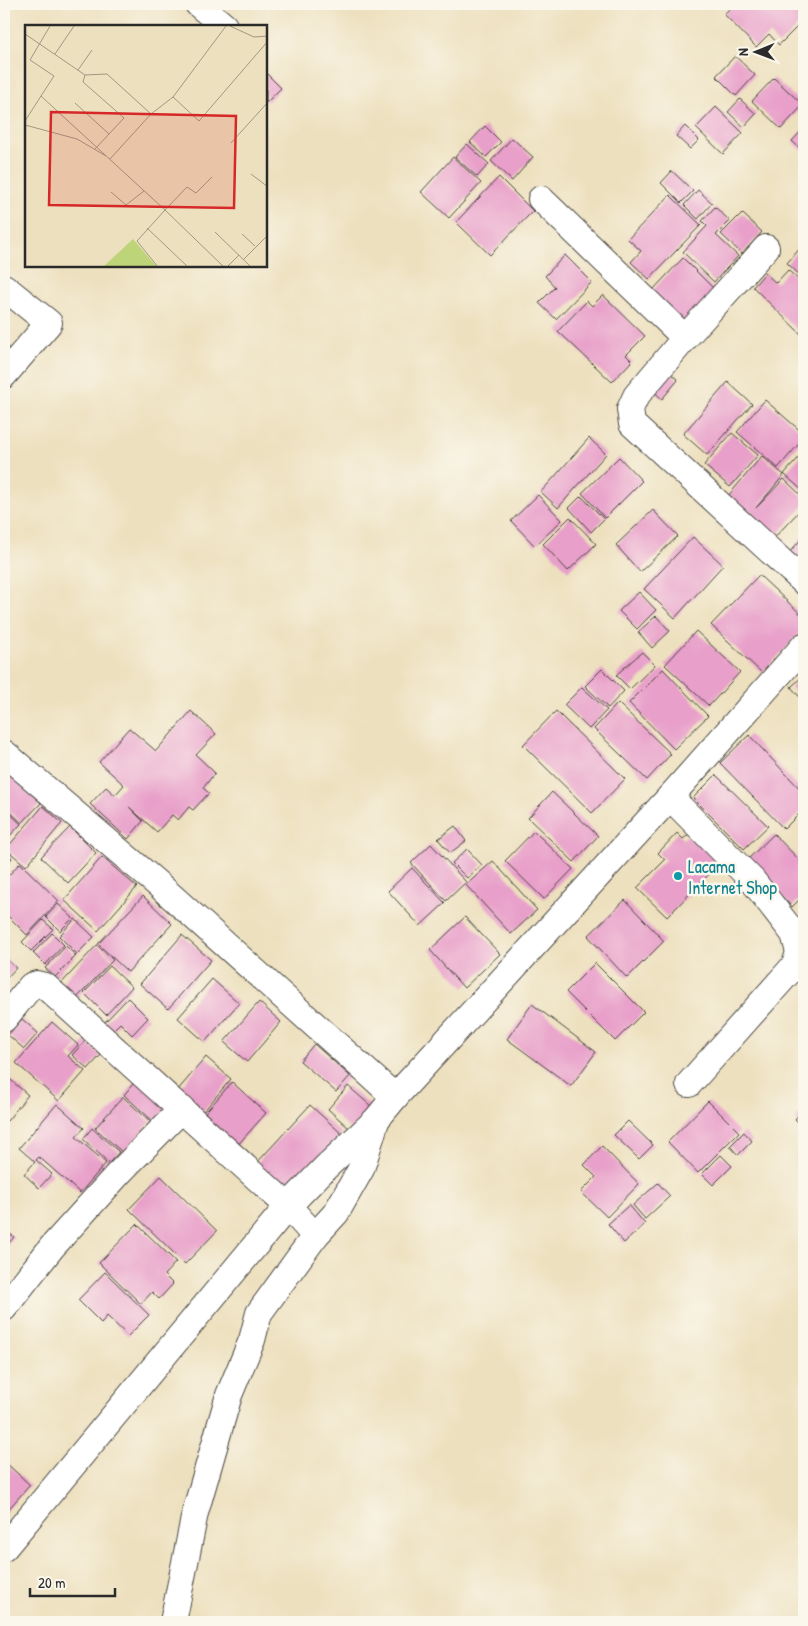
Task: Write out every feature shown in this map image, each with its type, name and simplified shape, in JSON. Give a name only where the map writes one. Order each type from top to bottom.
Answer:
[{"type":"street","points":[[198,4],[223,25]]},
{"type":"street","points":[[541,199],[685,338]]},
{"type":"street","points":[[766,248],[636,396],[630,409],[632,424],[804,582]]},
{"type":"street","points":[[4,287],[49,322],[4,375]]},
{"type":"street","points":[[4,1548],[288,1206],[324,1168],[376,1120],[670,797],[804,646]]},
{"type":"street","points":[[4,752],[160,886],[395,1097]]},
{"type":"street","points":[[670,797],[752,881],[794,934],[799,952],[795,965],[689,1084]]},
{"type":"street","points":[[4,1019],[31,986],[38,984],[45,986],[288,1206],[315,1236]]},
{"type":"street","points":[[4,1308],[52,1247],[111,1181],[182,1109]]},
{"type":"street","points":[[173,1622],[200,1495],[229,1395],[252,1340],[259,1313],[315,1236],[336,1213],[361,1169],[376,1120]]},
{"type":"building","points":[[735,4],[800,4],[796,8],[804,16],[804,20],[779,45],[769,34],[756,47],[724,14]]},
{"type":"building","points":[[735,56],[755,75],[736,96],[716,76]]},
{"type":"building","points":[[268,75],[281,88],[268,101]]},
{"type":"building","points":[[774,78],[803,105],[781,129],[752,101]]},
{"type":"building","points":[[740,99],[756,114],[744,127],[728,112]]},
{"type":"building","points":[[716,107],[743,133],[723,154],[696,128]]},
{"type":"building","points":[[485,126],[501,142],[486,157],[470,142]]},
{"type":"building","points":[[685,126],[699,140],[690,149],[676,136]]},
{"type":"building","points":[[804,128],[804,152],[792,141]]},
{"type":"building","points":[[512,138],[533,157],[512,181],[491,161]]},
{"type":"building","points":[[467,144],[489,164],[477,177],[455,157]]},
{"type":"building","points":[[453,157],[481,183],[449,218],[421,192]]},
{"type":"building","points":[[672,171],[693,191],[681,203],[661,183]]},
{"type":"building","points":[[499,177],[533,211],[490,255],[456,222]]},
{"type":"building","points":[[698,190],[712,203],[698,219],[684,205]]},
{"type":"building","points":[[670,195],[701,225],[649,279],[631,262],[641,251],[628,239]]},
{"type":"building","points":[[715,207],[730,221],[716,235],[738,256],[714,282],[683,252],[707,226],[702,221]]},
{"type":"building","points":[[742,213],[762,232],[742,254],[721,234]]},
{"type":"building","points":[[804,244],[804,279],[787,263]]},
{"type":"building","points":[[565,255],[592,282],[556,319],[539,303],[555,287],[545,276]]},
{"type":"building","points":[[683,258],[716,291],[683,325],[650,293]]},
{"type":"building","points":[[788,270],[804,285],[804,337],[753,287],[765,273],[776,283]]},
{"type":"building","points":[[603,295],[645,336],[626,355],[632,361],[612,382],[558,331],[587,301],[592,306]]},
{"type":"building","points":[[666,369],[678,380],[662,399],[650,388]]},
{"type":"building","points":[[728,382],[752,404],[707,455],[683,434]]},
{"type":"building","points":[[765,400],[804,434],[804,438],[778,468],[737,432]]},
{"type":"building","points":[[732,433],[758,455],[730,487],[704,465]]},
{"type":"building","points":[[589,438],[606,454],[558,508],[541,492]]},
{"type":"building","points":[[804,452],[804,492],[784,474]]},
{"type":"building","points":[[762,456],[784,475],[756,508],[784,479],[804,498],[804,506],[772,540],[748,518],[751,515],[728,496]]},
{"type":"building","points":[[619,457],[642,481],[605,518],[582,493]]},
{"type":"building","points":[[538,495],[562,520],[535,546],[511,521]]},
{"type":"building","points":[[581,496],[604,519],[591,532],[569,508]]},
{"type":"building","points":[[653,510],[678,536],[640,572],[616,545]]},
{"type":"building","points":[[570,517],[596,544],[568,571],[543,544]]},
{"type":"building","points":[[804,536],[804,570],[787,555]]},
{"type":"building","points":[[693,537],[723,565],[675,618],[644,589]]},
{"type":"building","points":[[759,575],[804,617],[804,629],[762,673],[711,625]]},
{"type":"building","points":[[639,592],[656,610],[637,629],[619,611]]},
{"type":"building","points":[[656,616],[670,631],[652,648],[638,632]]},
{"type":"building","points":[[696,631],[740,672],[709,706],[665,665]]},
{"type":"building","points":[[642,652],[655,665],[630,689],[616,675]]},
{"type":"building","points":[[602,669],[624,691],[608,708],[585,686]]},
{"type":"building","points":[[663,669],[708,716],[674,749],[629,703]]},
{"type":"building","points":[[804,675],[804,702],[791,687]]},
{"type":"building","points":[[582,687],[607,710],[589,729],[564,705]]},
{"type":"building","points":[[618,703],[671,754],[647,780],[594,729]]},
{"type":"building","points":[[191,711],[216,734],[196,755],[215,773],[203,788],[209,793],[193,810],[189,807],[178,820],[172,815],[157,832],[129,807],[143,821],[128,839],[90,804],[106,787],[115,795],[124,785],[99,762],[129,728],[156,751]]},
{"type":"building","points":[[556,711],[625,779],[592,813],[523,745]]},
{"type":"building","points":[[749,735],[804,793],[804,809],[784,829],[720,763]]},
{"type":"building","points":[[10,774],[41,803],[22,823],[4,806],[4,780]]},
{"type":"building","points":[[716,775],[768,826],[744,849],[693,798]]},
{"type":"building","points":[[552,792],[598,836],[574,862],[528,818]]},
{"type":"building","points":[[43,806],[62,823],[26,866],[6,849]]},
{"type":"building","points":[[4,808],[21,824],[4,842]]},
{"type":"building","points":[[455,826],[466,841],[450,853],[438,839]]},
{"type":"building","points":[[70,827],[96,853],[68,883],[41,857]]},
{"type":"building","points":[[534,831],[573,869],[544,899],[505,861]]},
{"type":"building","name":"Lacama Internet Shop","points":[[677,833],[683,839],[689,834],[719,864],[667,917],[637,888],[665,860],[658,853]]},
{"type":"building","points":[[774,834],[804,865],[804,895],[792,907],[747,860]]},
{"type":"building","points":[[431,844],[466,882],[446,901],[411,863]]},
{"type":"building","points":[[467,849],[482,865],[467,878],[452,863]]},
{"type":"building","points":[[4,850],[12,858],[4,868]]},
{"type":"building","points":[[102,857],[137,887],[98,931],[64,900]]},
{"type":"building","points":[[493,861],[537,910],[511,934],[466,885]]},
{"type":"building","points":[[20,863],[59,901],[27,935],[4,912],[4,880]]},
{"type":"building","points":[[412,868],[445,903],[420,926],[388,891]]},
{"type":"building","points":[[143,896],[172,924],[128,972],[98,944]]},
{"type":"building","points":[[625,900],[664,941],[627,978],[588,936]]},
{"type":"building","points":[[58,904],[73,918],[60,931],[46,917]]},
{"type":"building","points":[[465,917],[500,954],[464,988],[430,950]]},
{"type":"building","points":[[75,919],[94,937],[77,954],[59,936]]},
{"type":"building","points":[[43,920],[53,929],[31,951],[22,942]]},
{"type":"building","points":[[52,933],[64,945],[45,965],[33,953]]},
{"type":"building","points":[[182,935],[211,960],[168,1009],[140,984]]},
{"type":"building","points":[[97,945],[113,960],[73,1002],[57,988]]},
{"type":"building","points":[[66,946],[76,956],[55,977],[45,968]]},
{"type":"building","points":[[4,957],[16,968],[4,981]]},
{"type":"building","points":[[595,963],[644,1012],[615,1041],[566,992]]},
{"type":"building","points":[[110,966],[132,987],[106,1015],[84,993]]},
{"type":"building","points":[[212,979],[239,1003],[205,1042],[178,1018]]},
{"type":"building","points":[[128,998],[148,1018],[132,1035],[120,1023],[113,1030],[105,1022]]},
{"type":"building","points":[[259,1002],[281,1022],[247,1062],[224,1042]]},
{"type":"building","points":[[532,1004],[596,1052],[571,1086],[507,1039]]},
{"type":"building","points":[[22,1019],[38,1033],[24,1049],[8,1035]]},
{"type":"building","points":[[52,1022],[78,1045],[68,1056],[85,1071],[59,1101],[16,1063]]},
{"type":"building","points":[[85,1041],[101,1055],[88,1069],[72,1055]]},
{"type":"building","points":[[314,1044],[350,1076],[336,1092],[300,1061]]},
{"type":"building","points":[[206,1057],[231,1079],[202,1113],[177,1091]]},
{"type":"building","points":[[4,1074],[28,1095],[7,1121],[4,1118]]},
{"type":"building","points":[[137,1079],[167,1107],[154,1122],[124,1095]]},
{"type":"building","points":[[232,1082],[266,1113],[236,1147],[202,1116]]},
{"type":"building","points":[[348,1086],[371,1106],[351,1130],[328,1109]]},
{"type":"building","points":[[123,1097],[151,1122],[123,1153],[95,1128]]},
{"type":"building","points":[[708,1101],[739,1132],[698,1173],[668,1142]]},
{"type":"building","points":[[57,1104],[84,1128],[76,1137],[106,1163],[80,1193],[39,1157],[36,1160],[52,1174],[39,1188],[24,1174],[35,1162],[19,1148]]},
{"type":"building","points":[[310,1105],[342,1134],[285,1195],[254,1166]]},
{"type":"building","points":[[804,1109],[804,1128],[795,1119]]},
{"type":"building","points":[[628,1121],[653,1145],[639,1159],[614,1135]]},
{"type":"building","points":[[92,1128],[119,1152],[109,1163],[83,1139]]},
{"type":"building","points":[[744,1132],[752,1141],[738,1155],[730,1146]]},
{"type":"building","points":[[602,1146],[639,1184],[607,1217],[581,1192],[596,1177],[584,1165]]},
{"type":"building","points":[[721,1155],[732,1166],[713,1185],[702,1174]]},
{"type":"building","points":[[161,1176],[217,1231],[185,1264],[129,1209]]},
{"type":"building","points":[[658,1183],[670,1196],[645,1219],[633,1205]]},
{"type":"building","points":[[629,1205],[645,1224],[624,1243],[608,1224]]},
{"type":"building","points":[[137,1224],[176,1262],[164,1275],[173,1284],[159,1299],[152,1292],[141,1304],[99,1263]]},
{"type":"building","points":[[4,1229],[14,1237],[4,1249]]},
{"type":"building","points":[[105,1272],[149,1315],[128,1336],[107,1316],[101,1323],[78,1300]]},
{"type":"building","points":[[4,1461],[30,1485],[4,1514]]},
{"type":"place","name":"Lacama Internet Shop","points":[[678,876]]}]
